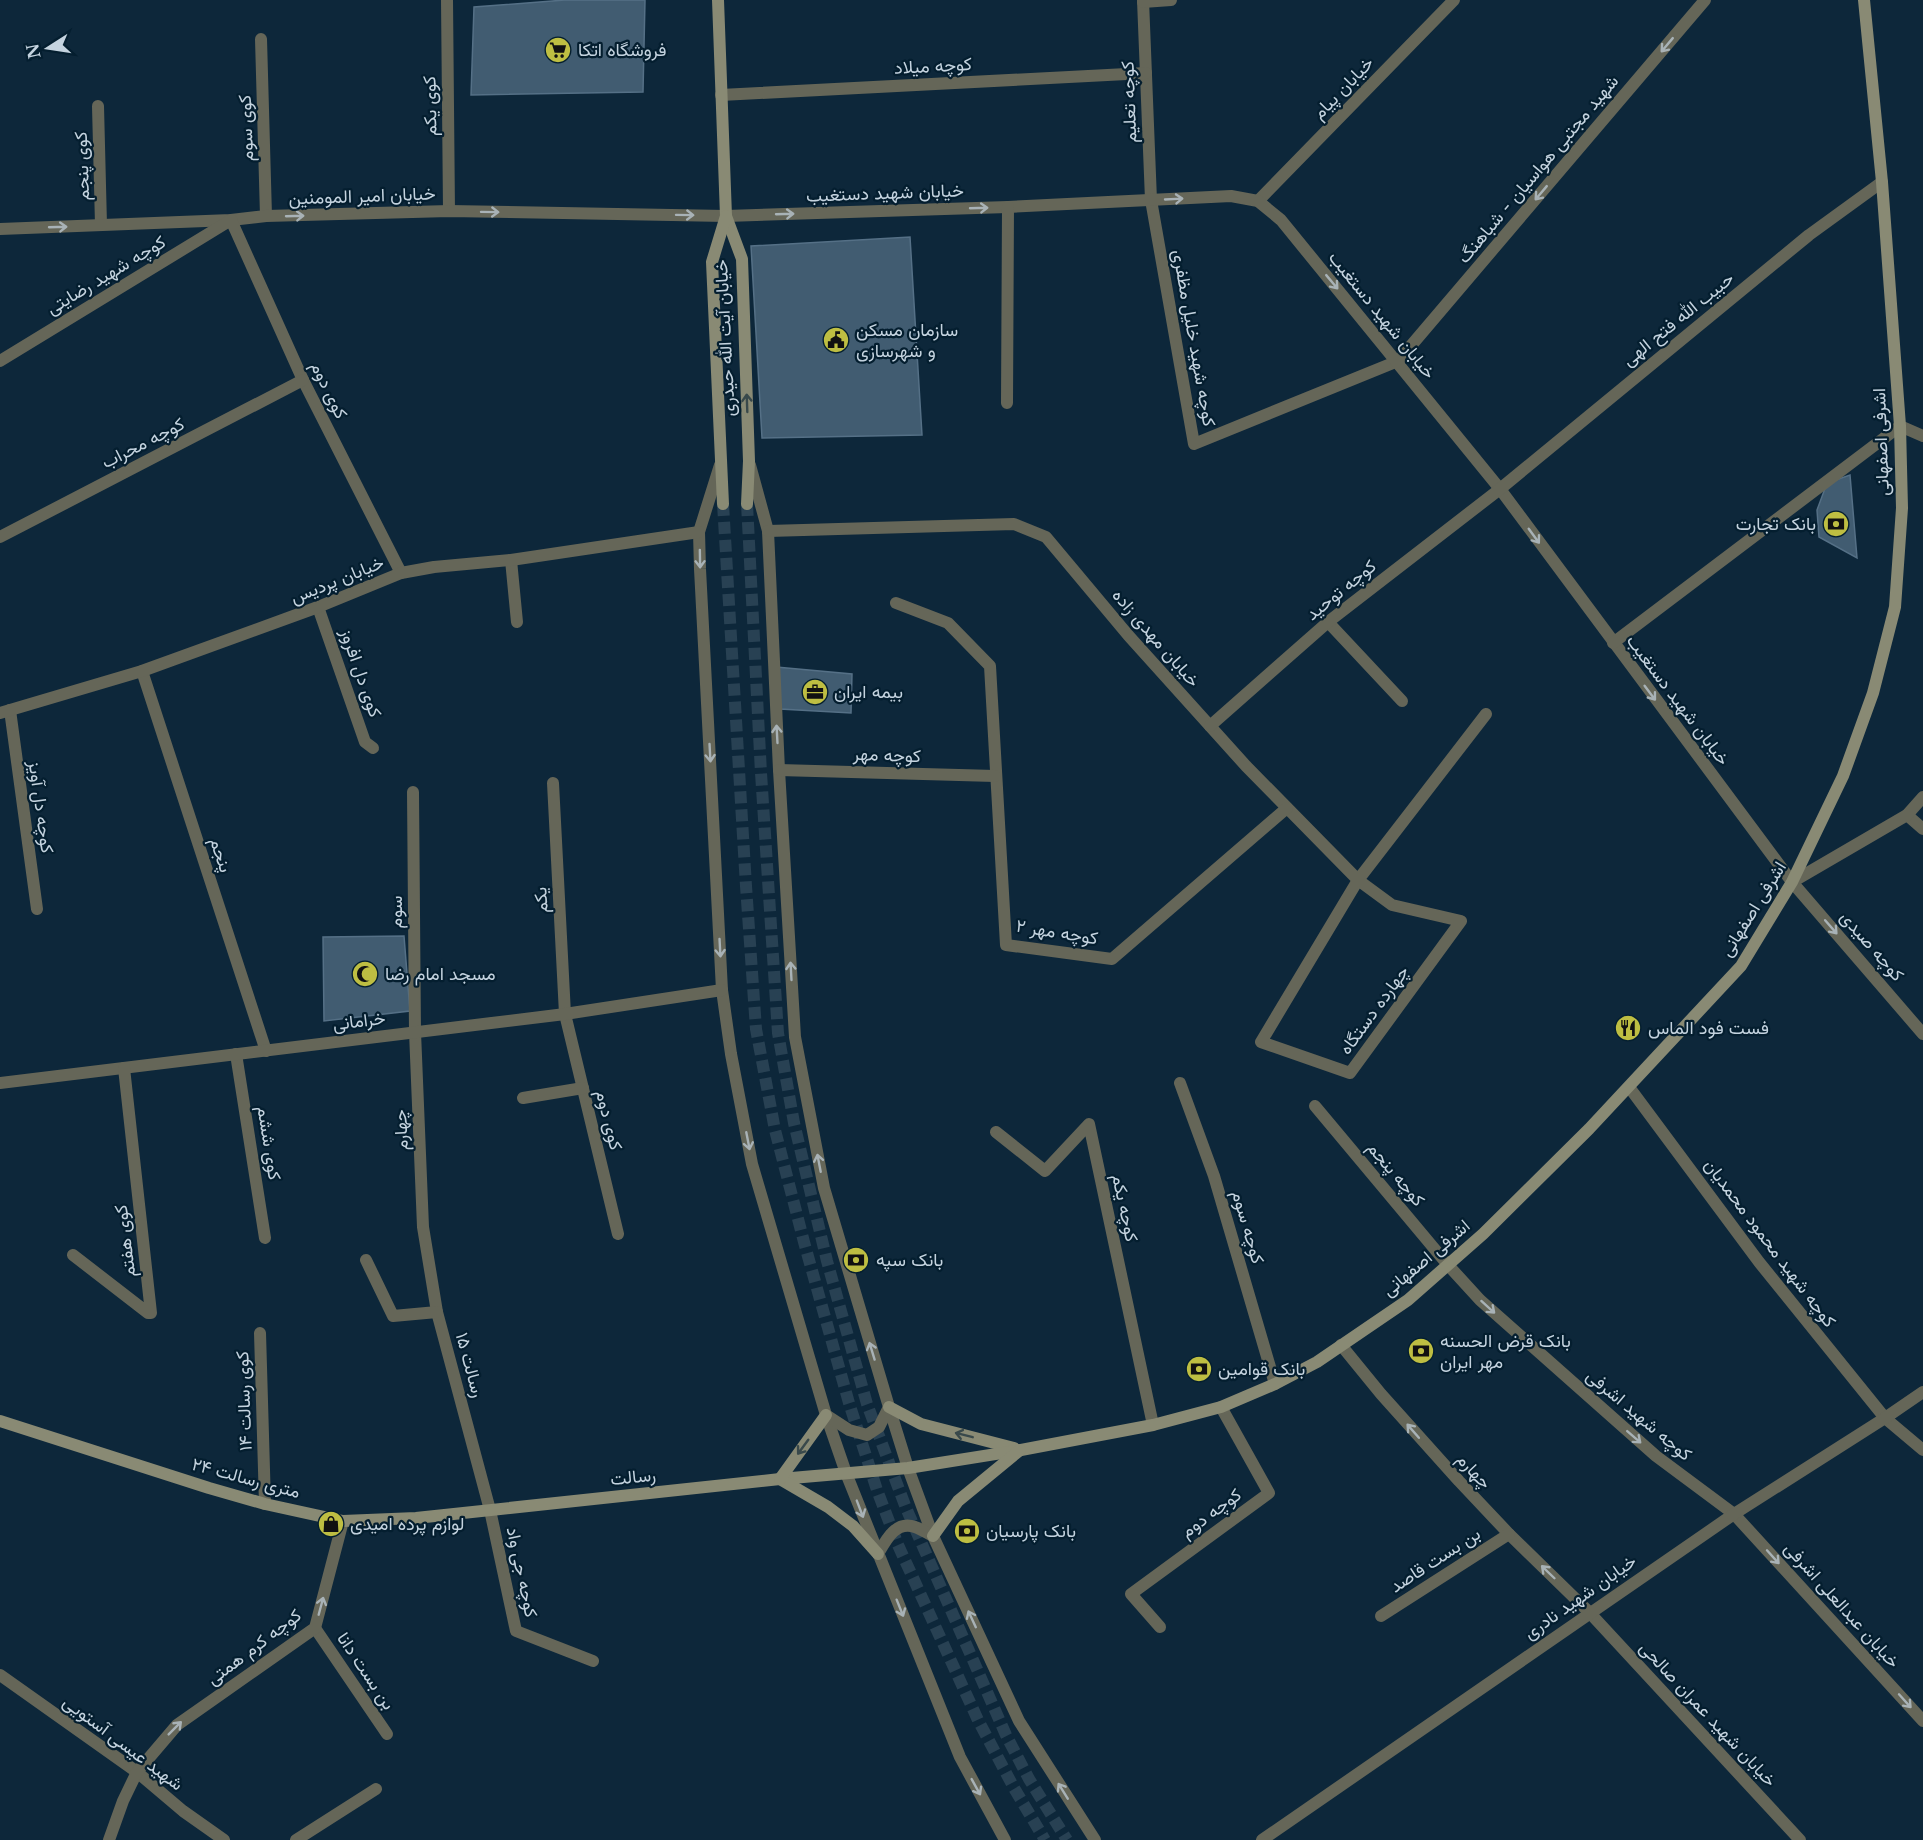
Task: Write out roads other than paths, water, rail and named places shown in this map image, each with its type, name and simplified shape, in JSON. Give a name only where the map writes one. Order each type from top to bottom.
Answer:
[{"type":"main road","name":"خیابان آیت الله حیدری","points":[[718,0],[726,216],[742,259],[749,461],[747,504]]},
{"type":"main road","name":"اشرفی اصفهانی","points":[[908,1468],[1021,1450],[1153,1425],[1221,1407],[1275,1384],[1317,1362],[1408,1300],[1491,1226],[1589,1129],[1741,966],[1792,882],[1843,776],[1873,693],[1894,607],[1902,508],[1900,426],[1882,182],[1864,0]]},
{"type":"main road","name":"خیابان آیت الله حیدری","points":[[723,504],[712,262],[726,216]]},
{"type":"main road","points":[[889,1407],[921,1424],[1021,1450]]},
{"type":"main road","points":[[826,1415],[780,1479],[828,1507],[853,1526],[878,1554]]},
{"type":"main road","name":"۲۴ متری رسالت","points":[[0,1421],[209,1488],[266,1504],[343,1521],[416,1518],[490,1510]]},
{"type":"main road","points":[[933,1536],[958,1501],[1021,1450]]},
{"type":"main road","name":"رسالت","points":[[490,1510],[780,1479],[908,1468]]},
{"type":"street","name":"کوی یکم","points":[[447,0],[449,211]]},
{"type":"street","points":[[1143,1],[1171,0]]},
{"type":"street","name":"خیابان پیام","points":[[1258,201],[1454,0]]},
{"type":"street","name":"شهید مجتبی هواسیان - شباهنگ","points":[[1398,361],[1705,0]]},
{"type":"street","name":"کوچه تعلیم","points":[[1143,1],[1151,200]]},
{"type":"street","name":"کوی سوم","points":[[261,39],[266,216]]},
{"type":"street","name":"کوچه میلاد","points":[[721,95],[1146,73]]},
{"type":"street","name":"کوی پنجم","points":[[98,106],[101,225]]},
{"type":"street","name":"حبیب الله فتح الهی","points":[[1500,489],[1809,235],[1882,182]]},
{"type":"street","name":"خیابان شهید دستغیب","points":[[726,216],[1008,207],[1231,196],[1258,201],[1281,220],[1500,489],[1792,882]]},
{"type":"street","name":"کوچه شهید خلیل مظفری","points":[[1151,200],[1194,444],[1398,361]]},
{"type":"street","points":[[1007,403],[1008,207]]},
{"type":"street","name":"خیابان امیر المومنین","points":[[0,229],[231,220],[266,216],[449,211],[726,216]]},
{"type":"street","name":"کوچه شهید رضایتی","points":[[0,361],[231,220]]},
{"type":"street","name":"کوی دوم","points":[[231,220],[303,380],[401,573]]},
{"type":"street","name":"کوچه محراب","points":[[0,537],[303,380]]},
{"type":"street","points":[[1613,643],[1900,426],[1923,436]]},
{"type":"street","points":[[749,461],[768,531],[778,770],[795,1037],[824,1188],[908,1468],[933,1536],[1019,1721],[1095,1840]]},
{"type":"street","points":[[721,462],[699,532],[700,569],[722,990],[731,1054],[752,1164],[826,1415],[846,1473],[960,1757],[1005,1840]]},
{"type":"street","name":"کوچه توحید","points":[[1210,726],[1328,622],[1500,489]]},
{"type":"street","name":"خیابان مهدی زاده","points":[[768,531],[1014,524],[1046,537],[1128,635],[1210,726],[1358,880],[1392,905],[1461,921]]},
{"type":"street","name":"خیابان پردیس","points":[[5,712],[141,671],[318,607],[401,573],[434,567],[511,560],[699,532]]},
{"type":"street","points":[[511,560],[517,622]]},
{"type":"street","name":"کوچه مهر ۲","points":[[896,603],[948,623],[990,666],[1006,945],[1112,959],[1287,808]]},
{"type":"street","name":"کوی دل افروز","points":[[318,607],[365,742],[373,748]]},
{"type":"street","points":[[1328,622],[1402,701]]},
{"type":"street","name":"پنجم","points":[[141,671],[266,1050]]},
{"type":"street","name":"کوچه دل آویز","points":[[5,712],[37,909]]},
{"type":"street","points":[[1358,880],[1486,714]]},
{"type":"street","name":"کوچه مهر","points":[[778,770],[995,776]]},
{"type":"street","name":"یکم","points":[[553,783],[565,1014]]},
{"type":"street","name":"سوم","points":[[413,792],[415,1032]]},
{"type":"street","points":[[1792,882],[1907,815],[1923,797]]},
{"type":"street","points":[[1907,815],[1923,829]]},
{"type":"street","name":"چهارده دستگاه","points":[[1358,880],[1261,1042],[1350,1073],[1461,921]]},
{"type":"street","name":"کوچه صیدی","points":[[1792,882],[1923,1034]]},
{"type":"street","name":"خرامانی","points":[[0,1083],[565,1014],[722,990]]},
{"type":"street","name":"کوی دوم","points":[[565,1014],[618,1234]]},
{"type":"street","name":"چهارم","points":[[415,1032],[423,1227]]},
{"type":"street","name":"کوی ششم","points":[[236,1054],[266,1238]]},
{"type":"street","name":"کوی هفتم","points":[[73,1255],[151,1313],[124,1068]]},
{"type":"street","name":"کوچه سوم","points":[[1180,1083],[1214,1176],[1275,1384]]},
{"type":"street","name":"کوچه شهید محمود محمدیان","points":[[1629,1087],[1759,1262],[1885,1418],[1923,1450]]},
{"type":"street","points":[[523,1098],[583,1088]]},
{"type":"street","name":"کوچه پنجم","points":[[1316,1106],[1448,1265]]},
{"type":"street","name":"کوچه یکم","points":[[996,1132],[1045,1171],[1089,1124],[1153,1425]]},
{"type":"street","name":"رسالت ۱۵","points":[[423,1227],[437,1312],[490,1510]]},
{"type":"street","points":[[366,1260],[393,1316],[437,1312]]},
{"type":"street","name":"کوچه شهید اشرفی","points":[[1448,1265],[1480,1300],[1656,1456],[1734,1514]]},
{"type":"street","name":"کوی رسالت ۱۴","points":[[260,1333],[266,1504]]},
{"type":"street","name":"چهارم","points":[[1341,1345],[1424,1443],[1509,1534],[1589,1612]]},
{"type":"street","name":"خیابان شهید نادری","points":[[1262,1840],[1589,1612],[1734,1514],[1923,1392]]},
{"type":"street","points":[[826,1415],[849,1430],[867,1435],[879,1427],[889,1407]]},
{"type":"street","name":"کوچه دوم","points":[[1160,1628],[1131,1594],[1269,1492],[1221,1407]]},
{"type":"street","name":"کوچه جی واد","points":[[490,1510],[516,1631],[593,1661]]},
{"type":"street","name":"خیابان عبدالعلی اشرفی","points":[[1734,1514],[1923,1721]]},
{"type":"street","name":"کوچه کرم همتی","points":[[109,1840],[123,1801],[137,1772],[177,1725],[315,1628],[343,1521]]},
{"type":"street","points":[[878,1554],[890,1533],[903,1526],[912,1526],[933,1536]]},
{"type":"street","name":"بن بست قاصد","points":[[1381,1616],[1509,1534]]},
{"type":"street","name":"خیابان شهید عمران صالحی","points":[[1589,1612],[1800,1840]]},
{"type":"street","name":"بن بست دانا","points":[[315,1628],[387,1734]]},
{"type":"street","name":"شهید عیسی آستویی","points":[[0,1675],[137,1772],[183,1811],[224,1840]]},
{"type":"street","points":[[297,1840],[376,1789]]},
{"type":"tunnel","points":[[723,504],[756,1029],[775,1130],[849,1403],[877,1490],[898,1545],[978,1720],[1045,1840]]},
{"type":"tunnel","points":[[747,504],[778,1033],[794,1123],[827,1261],[867,1404],[906,1508],[1006,1735],[1029,1779],[1067,1840]]},
{"type":"place","name":"فروشگاه اتکا","points":[[558,50]]},
{"type":"place","name":"سازمان مسکن و شهرسازی","points":[[836,340]]},
{"type":"place","name":"بانک تجارت","points":[[1836,524]]},
{"type":"place","name":"بیمه ایران","points":[[815,692]]},
{"type":"place","name":"مسجد امام رضا","points":[[365,974]]},
{"type":"place","name":"فست فود الماس","points":[[1628,1028]]},
{"type":"place","name":"بانک سپه","points":[[856,1260]]},
{"type":"place","name":"بانک قرض الحسنه مهر ایران","points":[[1421,1351]]},
{"type":"place","name":"بانک قوامین","points":[[1199,1369]]},
{"type":"place","name":"لوازم پرده امیدی","points":[[331,1524]]},
{"type":"place","name":"بانک پارسیان","points":[[967,1531]]}]
